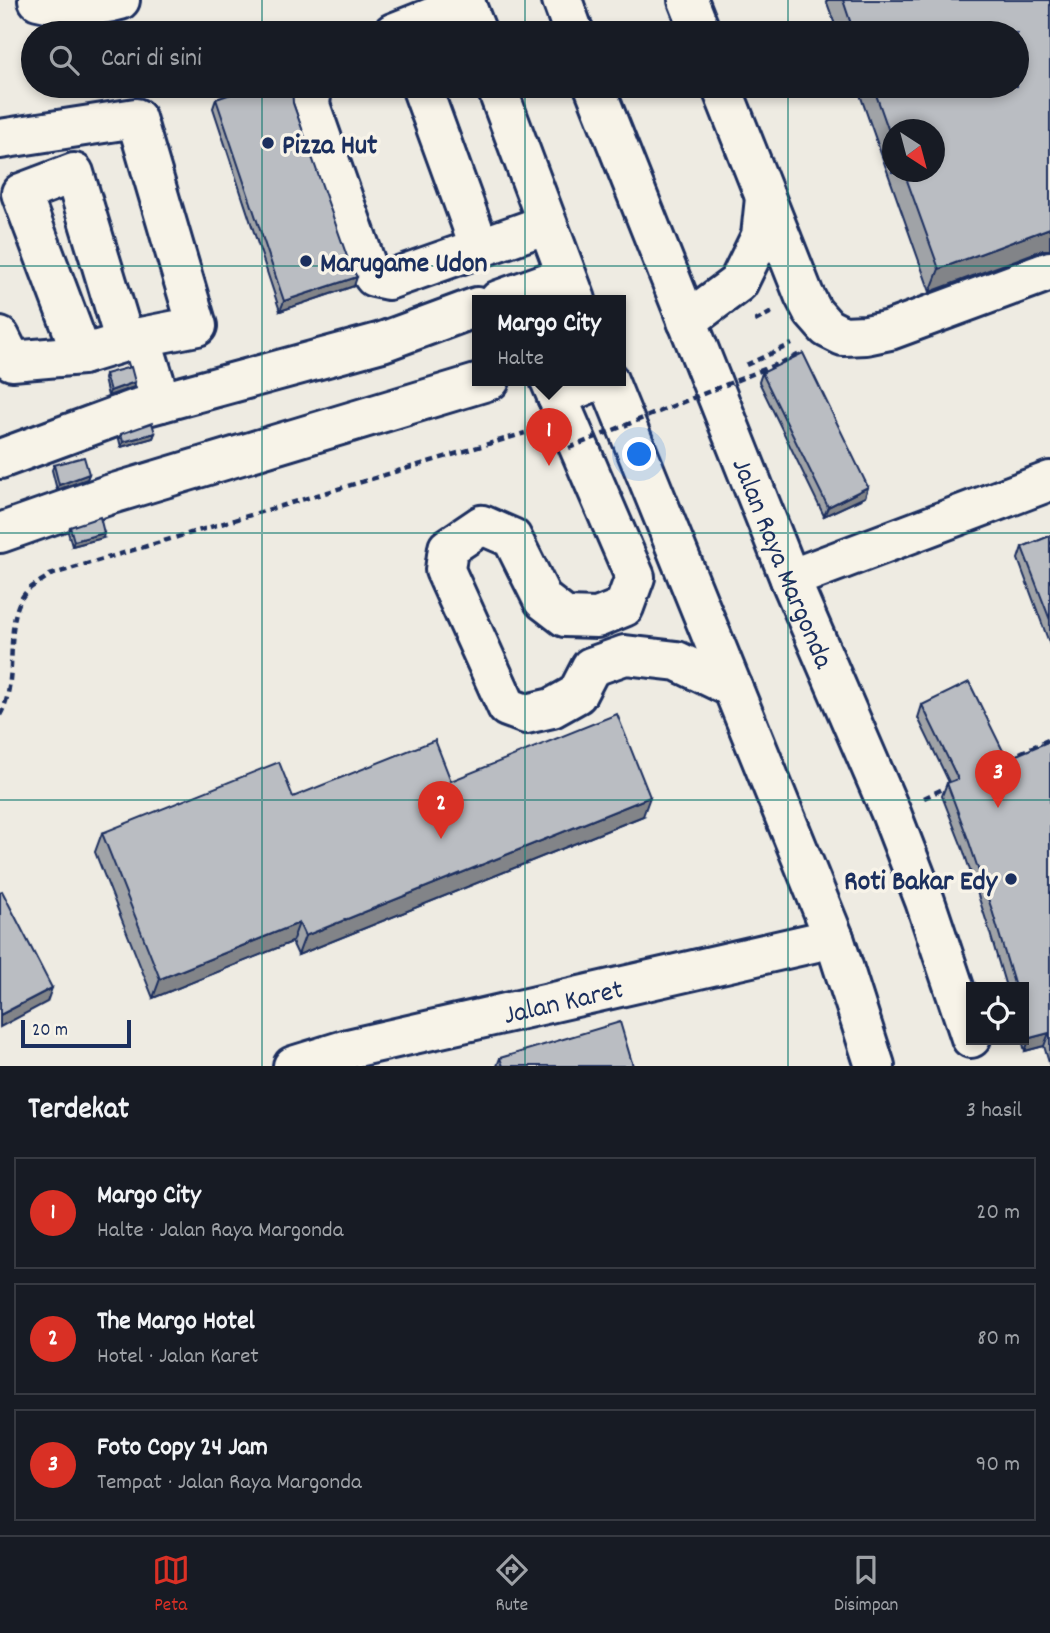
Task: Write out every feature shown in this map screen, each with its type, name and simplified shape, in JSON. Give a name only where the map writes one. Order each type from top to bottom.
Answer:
[{"type":"main road","points":[[38,0],[62,6],[101,5],[120,0]]},
{"type":"main road","points":[[562,0],[570,21]]},
{"type":"main road","points":[[688,0],[696,21]]},
{"type":"main road","points":[[438,21],[469,12]]},
{"type":"main road","points":[[311,98],[310,105],[367,267],[374,277],[388,279],[547,224]]},
{"type":"main road","points":[[425,98],[480,247]]},
{"type":"main road","points":[[500,98],[571,288],[529,295]]},
{"type":"main road","name":"Jalan Raya Margonda","points":[[599,98],[790,579],[891,814],[925,901],[966,1021]]},
{"type":"main road","points":[[727,98],[804,295],[813,312],[827,328],[844,336],[890,330],[1050,271]]},
{"type":"main road","points":[[0,139],[136,118],[197,326],[82,355],[12,361],[0,337]]},
{"type":"main road","points":[[82,355],[21,193],[74,173],[133,340],[161,402]]},
{"type":"main road","points":[[687,321],[737,283],[761,236],[765,198]]},
{"type":"main road","points":[[0,459],[136,409],[382,342],[472,309]]},
{"type":"main road","points":[[0,533],[108,495],[472,385]]},
{"type":"main road","points":[[609,386],[834,938],[875,1066]]},
{"type":"main road","points":[[553,388],[635,577],[624,607],[597,618],[565,617],[544,600],[512,538],[482,524],[448,548],[445,570],[506,707],[526,715],[552,708],[577,694],[590,667],[625,655],[677,661],[733,688]]},
{"type":"main road","points":[[790,579],[1050,481]]},
{"type":"main road","name":"Jalan Karet","points":[[293,1066],[348,1049],[834,938]]},
{"type":"main road","name":"Jalan Raya Margonda","points":[[974,1045],[980,1066]]},
{"type":"path","points":[[745,326],[804,295]]},
{"type":"path","points":[[741,354],[745,365],[799,341]]},
{"type":"path","points":[[569,447],[803,353]]},
{"type":"path","points":[[0,715],[10,685],[13,621],[26,592],[50,575],[525,433]]},
{"type":"path","points":[[1001,762],[1050,740]]},
{"type":"path","points":[[891,814],[952,785]]},
{"type":"building","points":[[843,0],[1050,0],[1050,228],[939,269],[908,182],[945,182],[945,119],[885,119],[877,98],[1029,98],[1029,21],[850,21]]},
{"type":"building","points":[[293,98],[350,265],[357,277],[284,301],[216,99]]},
{"type":"building","points":[[803,353],[868,487],[828,507],[762,373]]},
{"type":"building","points":[[131,367],[135,382],[110,391],[105,374]]},
{"type":"building","points":[[152,423],[155,433],[123,442],[121,434]]},
{"type":"building","points":[[84,457],[89,474],[59,485],[54,465]]},
{"type":"building","points":[[100,517],[104,533],[74,541],[70,527]]},
{"type":"building","points":[[1050,536],[1050,620],[1022,547]]},
{"type":"building","points":[[969,682],[1007,759],[1050,741],[1050,1037],[1049,1033],[1030,1038],[1029,982],[1014,982],[992,910],[947,783],[958,779],[922,705]]},
{"type":"building","points":[[617,714],[650,797],[305,936],[299,923],[160,979],[102,833],[279,762],[293,797],[435,740],[451,781]]},
{"type":"building","points":[[2,891],[52,988],[0,1015],[0,892]]},
{"type":"building","points":[[620,1022],[633,1066],[503,1066],[500,1058]]},
{"type":"place","name":"Pizza Hut","points":[[268,143]]},
{"type":"place","name":"Marugame Udon","points":[[306,261]]},
{"type":"place","name":"Margo City","points":[[549,466]]},
{"type":"place","name":"Foto Copy 24 Jam","points":[[998,808]]},
{"type":"place","name":"The Margo Hotel","points":[[441,839]]},
{"type":"place","name":"Roti Bakar Edy","points":[[1011,879]]}]
